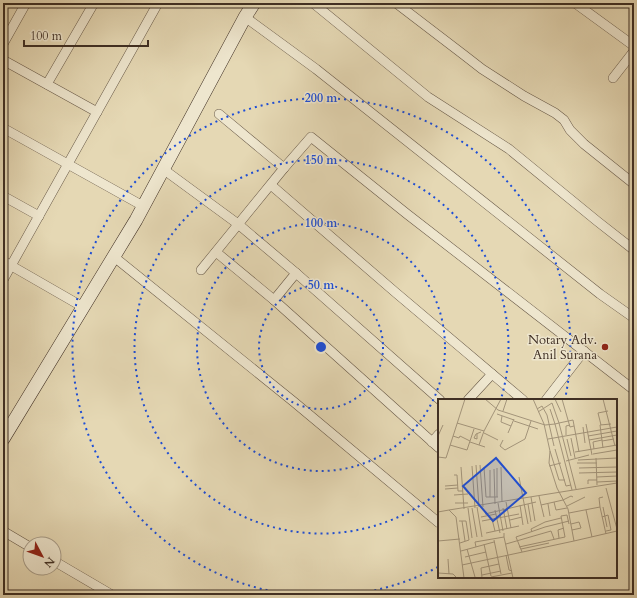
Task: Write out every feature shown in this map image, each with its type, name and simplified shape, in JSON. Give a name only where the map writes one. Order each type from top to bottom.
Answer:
[{"type":"main road","points":[[3,439],[143,206],[254,3]]},
{"type":"street","points":[[47,84],[94,3]]},
{"type":"street","points":[[3,280],[158,3]]},
{"type":"street","points":[[314,3],[428,97],[509,149],[596,221],[634,250]]},
{"type":"street","points":[[396,3],[482,69],[524,96],[555,113],[564,120],[570,130],[584,144],[634,184]]},
{"type":"street","points":[[575,3],[634,46]]},
{"type":"street","points":[[3,44],[23,4]]},
{"type":"street","points":[[246,17],[311,66],[600,294],[634,318]]},
{"type":"street","points":[[613,78],[634,51]]},
{"type":"street","points":[[3,60],[97,112]]},
{"type":"street","points":[[219,114],[284,168]]},
{"type":"street","points":[[3,128],[143,206]]},
{"type":"street","points":[[201,270],[311,137],[407,214],[634,390]]},
{"type":"street","points":[[163,169],[238,224],[439,399]]},
{"type":"street","points":[[271,185],[522,399]]},
{"type":"street","points":[[3,196],[39,216]]},
{"type":"street","points":[[216,252],[274,300],[438,447]]},
{"type":"street","points":[[113,256],[294,402],[438,523]]},
{"type":"street","points":[[3,261],[83,307]]},
{"type":"street","points":[[274,300],[296,273]]},
{"type":"street","points":[[547,399],[584,351]]},
{"type":"street","points":[[469,399],[492,374]]},
{"type":"street","points":[[432,442],[438,435]]},
{"type":"street","points":[[3,531],[22,542]]},
{"type":"street","points":[[62,566],[112,595]]},
{"type":"place","name":"Notary Adv. Anil Surana","points":[[605,347]]}]
